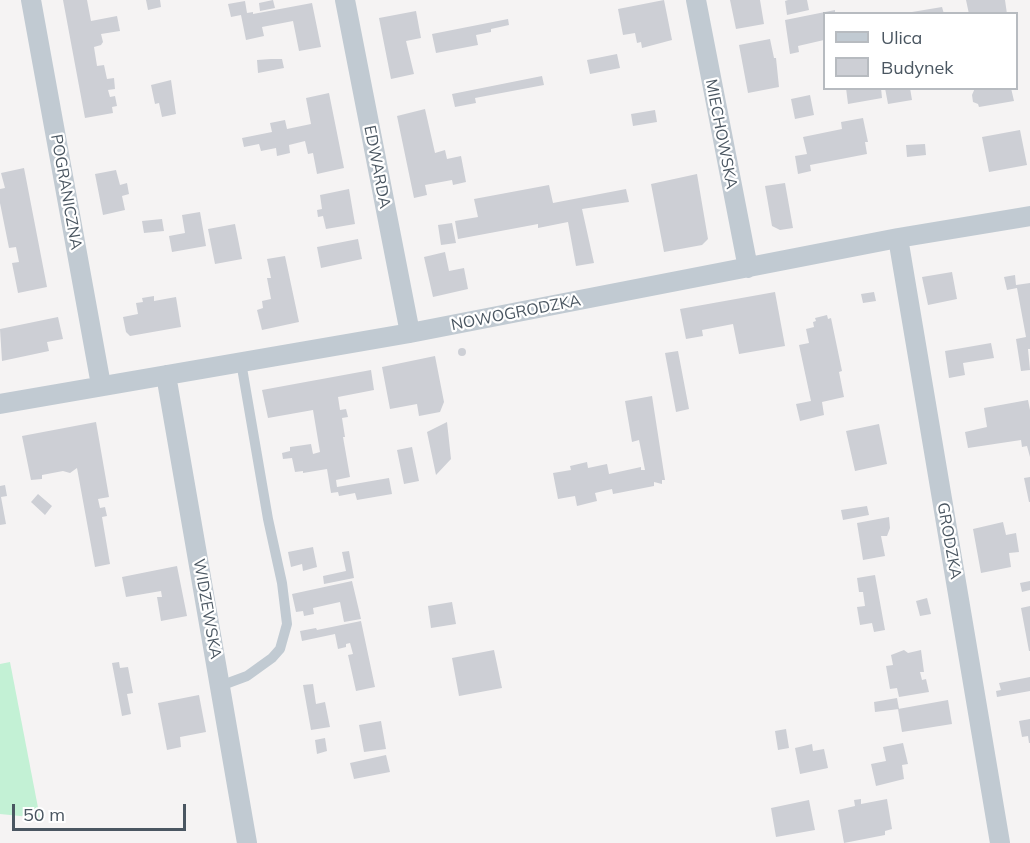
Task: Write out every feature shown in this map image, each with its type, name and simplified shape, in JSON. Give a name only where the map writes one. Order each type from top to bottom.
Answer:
[{"type":"street","name":"POGRANICZNA","points":[[31,0],[101,385]]},
{"type":"street","name":"EDWARDA","points":[[345,0],[410,333]]},
{"type":"street","name":"MIECHOWSKA","points":[[696,0],[748,268]]},
{"type":"street","name":"NOWOGRODZKA","points":[[0,404],[410,333],[898,238],[1030,216]]},
{"type":"street","name":"GRODZKA","points":[[898,238],[1000,843]]},
{"type":"street","name":"WIDZEWSKA","points":[[166,375],[247,843]]},
{"type":"lane","points":[[220,686],[247,676],[272,658],[280,649],[287,624],[282,583],[268,519],[241,362]]},
{"type":"green space","points":[[10,662],[40,818],[0,814],[0,664]]},
{"type":"building","points":[[63,0],[87,0],[91,21],[117,16],[120,31],[101,34],[103,42],[94,47],[97,66],[104,65],[107,79],[114,78],[115,89],[108,90],[110,97],[115,96],[117,106],[112,107],[113,113],[85,118]]},
{"type":"building","points":[[146,0],[160,0],[161,7],[148,10]]},
{"type":"building","points":[[273,0],[275,8],[260,11],[259,3]]},
{"type":"building","points":[[664,0],[672,40],[642,48],[641,42],[637,43],[635,33],[623,35],[618,9]]},
{"type":"building","points":[[730,0],[760,0],[764,24],[736,29]]},
{"type":"building","points":[[807,0],[809,10],[787,15],[785,1]]},
{"type":"building","points":[[966,0],[1005,0],[1007,12],[969,12]]},
{"type":"building","points":[[245,1],[247,13],[253,12],[253,14],[312,3],[321,47],[299,51],[293,21],[262,27],[264,36],[246,40],[241,15],[231,17],[228,4]]},
{"type":"building","points":[[942,7],[943,12],[912,12]]},
{"type":"building","points":[[416,11],[421,38],[406,41],[414,74],[391,79],[379,18]]},
{"type":"building","points":[[823,12],[823,40],[798,46],[799,52],[790,54],[785,20]]},
{"type":"building","points":[[508,19],[509,25],[476,35],[478,45],[436,53],[432,34]]},
{"type":"building","points":[[770,39],[774,58],[776,58],[779,87],[748,93],[739,45]]},
{"type":"building","points":[[617,54],[620,68],[590,74],[587,60]]},
{"type":"building","points":[[282,59],[284,68],[258,73],[257,60]]},
{"type":"building","points":[[542,76],[544,85],[475,98],[476,103],[455,107],[452,94]]},
{"type":"building","points":[[171,80],[176,114],[162,117],[159,103],[155,104],[151,85]]},
{"type":"building","points":[[846,90],[881,90],[882,98],[848,104]]},
{"type":"building","points":[[885,90],[910,90],[912,100],[888,104]]},
{"type":"building","points":[[974,90],[1011,90],[1014,101],[979,107],[973,102]]},
{"type":"building","points":[[329,93],[344,168],[317,174],[313,153],[308,154],[305,141],[289,145],[290,153],[277,156],[276,148],[261,151],[259,144],[244,147],[242,138],[272,132],[270,123],[285,120],[287,129],[311,124],[306,98]]},
{"type":"building","points":[[810,95],[814,115],[795,119],[791,99]]},
{"type":"building","points":[[425,109],[435,153],[445,150],[447,159],[461,156],[466,182],[453,185],[452,180],[425,185],[427,195],[414,198],[397,116]]},
{"type":"building","points":[[655,110],[657,122],[633,126],[631,114]]},
{"type":"building","points":[[863,118],[868,142],[865,142],[867,154],[810,165],[811,171],[798,174],[795,156],[807,154],[803,137],[842,129],[841,122]]},
{"type":"building","points":[[1020,130],[1027,165],[989,172],[982,137]]},
{"type":"building","points":[[925,144],[926,155],[907,157],[906,145]]},
{"type":"building","points":[[24,168],[47,287],[18,293],[12,263],[19,262],[16,247],[9,248],[0,203],[0,189],[5,188],[1,173]]},
{"type":"building","points":[[116,170],[120,185],[127,183],[129,194],[122,196],[125,210],[103,215],[95,174]]},
{"type":"building","points":[[697,174],[708,239],[702,245],[664,252],[651,184]]},
{"type":"building","points":[[785,183],[793,228],[780,230],[772,226],[765,186]]},
{"type":"building","points":[[549,185],[553,203],[626,189],[629,202],[582,209],[594,263],[576,266],[568,222],[538,228],[538,224],[458,239],[455,221],[478,217],[474,199]]},
{"type":"building","points":[[349,189],[355,224],[326,229],[323,216],[318,217],[317,210],[322,209],[320,195]]},
{"type":"building","points":[[200,212],[206,246],[172,252],[169,236],[185,233],[182,215]]},
{"type":"building","points":[[162,219],[164,231],[144,233],[142,221]]},
{"type":"building","points":[[452,223],[456,243],[441,245],[438,225]]},
{"type":"building","points":[[235,224],[242,259],[215,264],[208,229]]},
{"type":"building","points":[[358,239],[362,259],[321,268],[317,247]]},
{"type":"building","points":[[445,252],[449,271],[464,268],[468,289],[433,297],[424,257]]},
{"type":"building","points":[[285,256],[299,322],[262,330],[257,310],[263,308],[262,301],[271,299],[267,278],[271,278],[267,259]]},
{"type":"building","points":[[952,272],[957,299],[928,305],[922,277]]},
{"type":"building","points":[[1015,275],[1016,285],[1030,283],[1030,349],[1028,349],[1030,370],[1021,371],[1016,339],[1026,337],[1017,288],[1007,290],[1004,277]]},
{"type":"building","points":[[775,292],[785,346],[739,354],[733,324],[702,330],[703,336],[686,339],[680,309]]},
{"type":"building","points":[[874,292],[876,301],[863,303],[861,294]]},
{"type":"building","points":[[154,296],[154,301],[176,297],[181,327],[130,336],[126,332],[123,317],[138,314],[136,303],[143,302],[142,298]]},
{"type":"building","points":[[827,315],[828,319],[831,318],[842,371],[839,372],[844,397],[822,402],[824,415],[800,421],[796,404],[811,401],[799,345],[809,343],[806,329],[814,327],[815,318]]},
{"type":"building","points":[[58,317],[63,339],[47,342],[49,351],[2,361],[0,329]]},
{"type":"building","points":[[991,343],[994,358],[963,363],[965,375],[949,378],[945,351]]},
{"type":"building","points":[[462,348],[466,352],[462,356],[458,352]]},
{"type":"building","points":[[678,351],[689,409],[676,412],[665,353]]},
{"type":"building","points":[[435,356],[444,402],[440,412],[419,416],[417,404],[390,409],[382,367]]},
{"type":"building","points":[[371,370],[374,390],[338,397],[340,410],[346,409],[348,417],[342,418],[350,477],[336,480],[337,487],[389,478],[392,494],[357,500],[355,493],[339,496],[338,492],[331,493],[327,469],[295,472],[292,458],[283,459],[282,453],[290,451],[290,447],[311,444],[313,454],[320,452],[313,410],[268,418],[262,390]]},
{"type":"building","points":[[652,396],[665,480],[662,480],[662,484],[654,482],[654,486],[613,494],[612,489],[595,493],[597,501],[577,506],[575,496],[558,499],[553,473],[571,470],[570,466],[587,462],[588,468],[607,464],[609,474],[641,467],[641,470],[645,470],[639,440],[632,442],[625,401]]},
{"type":"building","points":[[1028,400],[1030,457],[1027,446],[1022,447],[1021,440],[968,448],[965,432],[987,427],[984,408]]},
{"type":"building","points":[[96,422],[109,497],[98,499],[100,508],[105,507],[107,516],[102,517],[110,564],[95,567],[77,468],[70,473],[63,471],[42,475],[42,479],[31,480],[22,436]]},
{"type":"building","points":[[447,422],[451,459],[436,475],[427,432]]},
{"type":"building","points":[[879,424],[887,464],[855,471],[846,431]]},
{"type":"building","points":[[412,447],[419,481],[404,484],[397,450]]},
{"type":"building","points":[[1030,477],[1030,502],[1029,502],[1024,478]]},
{"type":"building","points":[[5,485],[7,496],[1,497],[6,524],[0,525],[0,486]]},
{"type":"building","points":[[38,494],[52,506],[45,515],[31,502]]},
{"type":"building","points":[[867,506],[869,515],[843,520],[841,510]]},
{"type":"building","points":[[889,517],[890,528],[887,536],[881,536],[885,556],[863,560],[857,523]]},
{"type":"building","points":[[1003,522],[1006,535],[1016,533],[1019,552],[1009,553],[1011,567],[981,573],[973,529]]},
{"type":"building","points":[[313,547],[317,567],[303,571],[302,564],[291,567],[288,552]]},
{"type":"building","points":[[349,551],[354,578],[324,584],[323,576],[346,571],[342,552]]},
{"type":"building","points":[[177,566],[187,616],[161,621],[157,597],[162,597],[161,591],[126,597],[122,577]]},
{"type":"building","points":[[875,575],[885,630],[874,632],[872,623],[860,625],[857,607],[865,606],[863,592],[859,592],[857,578]]},
{"type":"building","points":[[352,581],[361,619],[344,622],[340,602],[313,608],[314,614],[304,616],[303,611],[296,612],[292,594]]},
{"type":"building","points":[[1030,581],[1030,590],[1022,592],[1020,583]]},
{"type":"building","points":[[927,598],[931,614],[920,616],[916,601]]},
{"type":"building","points":[[452,602],[456,624],[431,628],[428,606]]},
{"type":"building","points":[[1030,606],[1030,651],[1029,651],[1021,608]]},
{"type":"building","points":[[361,621],[375,687],[356,691],[348,655],[353,654],[350,643],[338,649],[335,634],[302,641],[300,631]]},
{"type":"building","points":[[494,650],[502,688],[459,696],[452,658]]},
{"type":"building","points":[[904,650],[908,653],[921,650],[924,672],[920,672],[922,680],[926,679],[929,692],[899,697],[897,688],[890,689],[886,666],[893,665],[891,655]]},
{"type":"building","points":[[119,662],[120,668],[128,667],[133,693],[127,694],[131,714],[122,716],[112,663]]},
{"type":"building","points":[[1030,677],[1030,691],[997,697],[996,691],[1001,690],[999,683]]},
{"type":"building","points":[[313,684],[316,704],[325,702],[330,727],[311,730],[303,685]]},
{"type":"building","points":[[199,695],[206,732],[180,737],[181,747],[167,750],[158,703]]},
{"type":"building","points":[[897,698],[899,709],[875,712],[874,702]]},
{"type":"building","points":[[948,700],[952,724],[902,732],[898,709]]},
{"type":"building","points":[[1030,719],[1029,743],[1028,736],[1022,737],[1019,721]]},
{"type":"building","points":[[381,721],[386,749],[364,752],[359,725]]},
{"type":"building","points":[[786,729],[789,748],[778,750],[775,731]]},
{"type":"building","points":[[325,738],[327,751],[317,754],[315,740]]},
{"type":"building","points":[[903,743],[908,764],[902,765],[904,779],[876,786],[871,764],[886,761],[883,747]]},
{"type":"building","points":[[812,744],[813,751],[824,749],[828,768],[800,774],[795,748]]},
{"type":"building","points":[[386,755],[390,772],[354,779],[350,763]]},
{"type":"building","points":[[861,799],[861,804],[887,799],[892,829],[885,831],[885,835],[844,843],[838,810],[855,806],[854,800]]},
{"type":"building","points":[[809,800],[815,830],[776,837],[771,808]]}]
